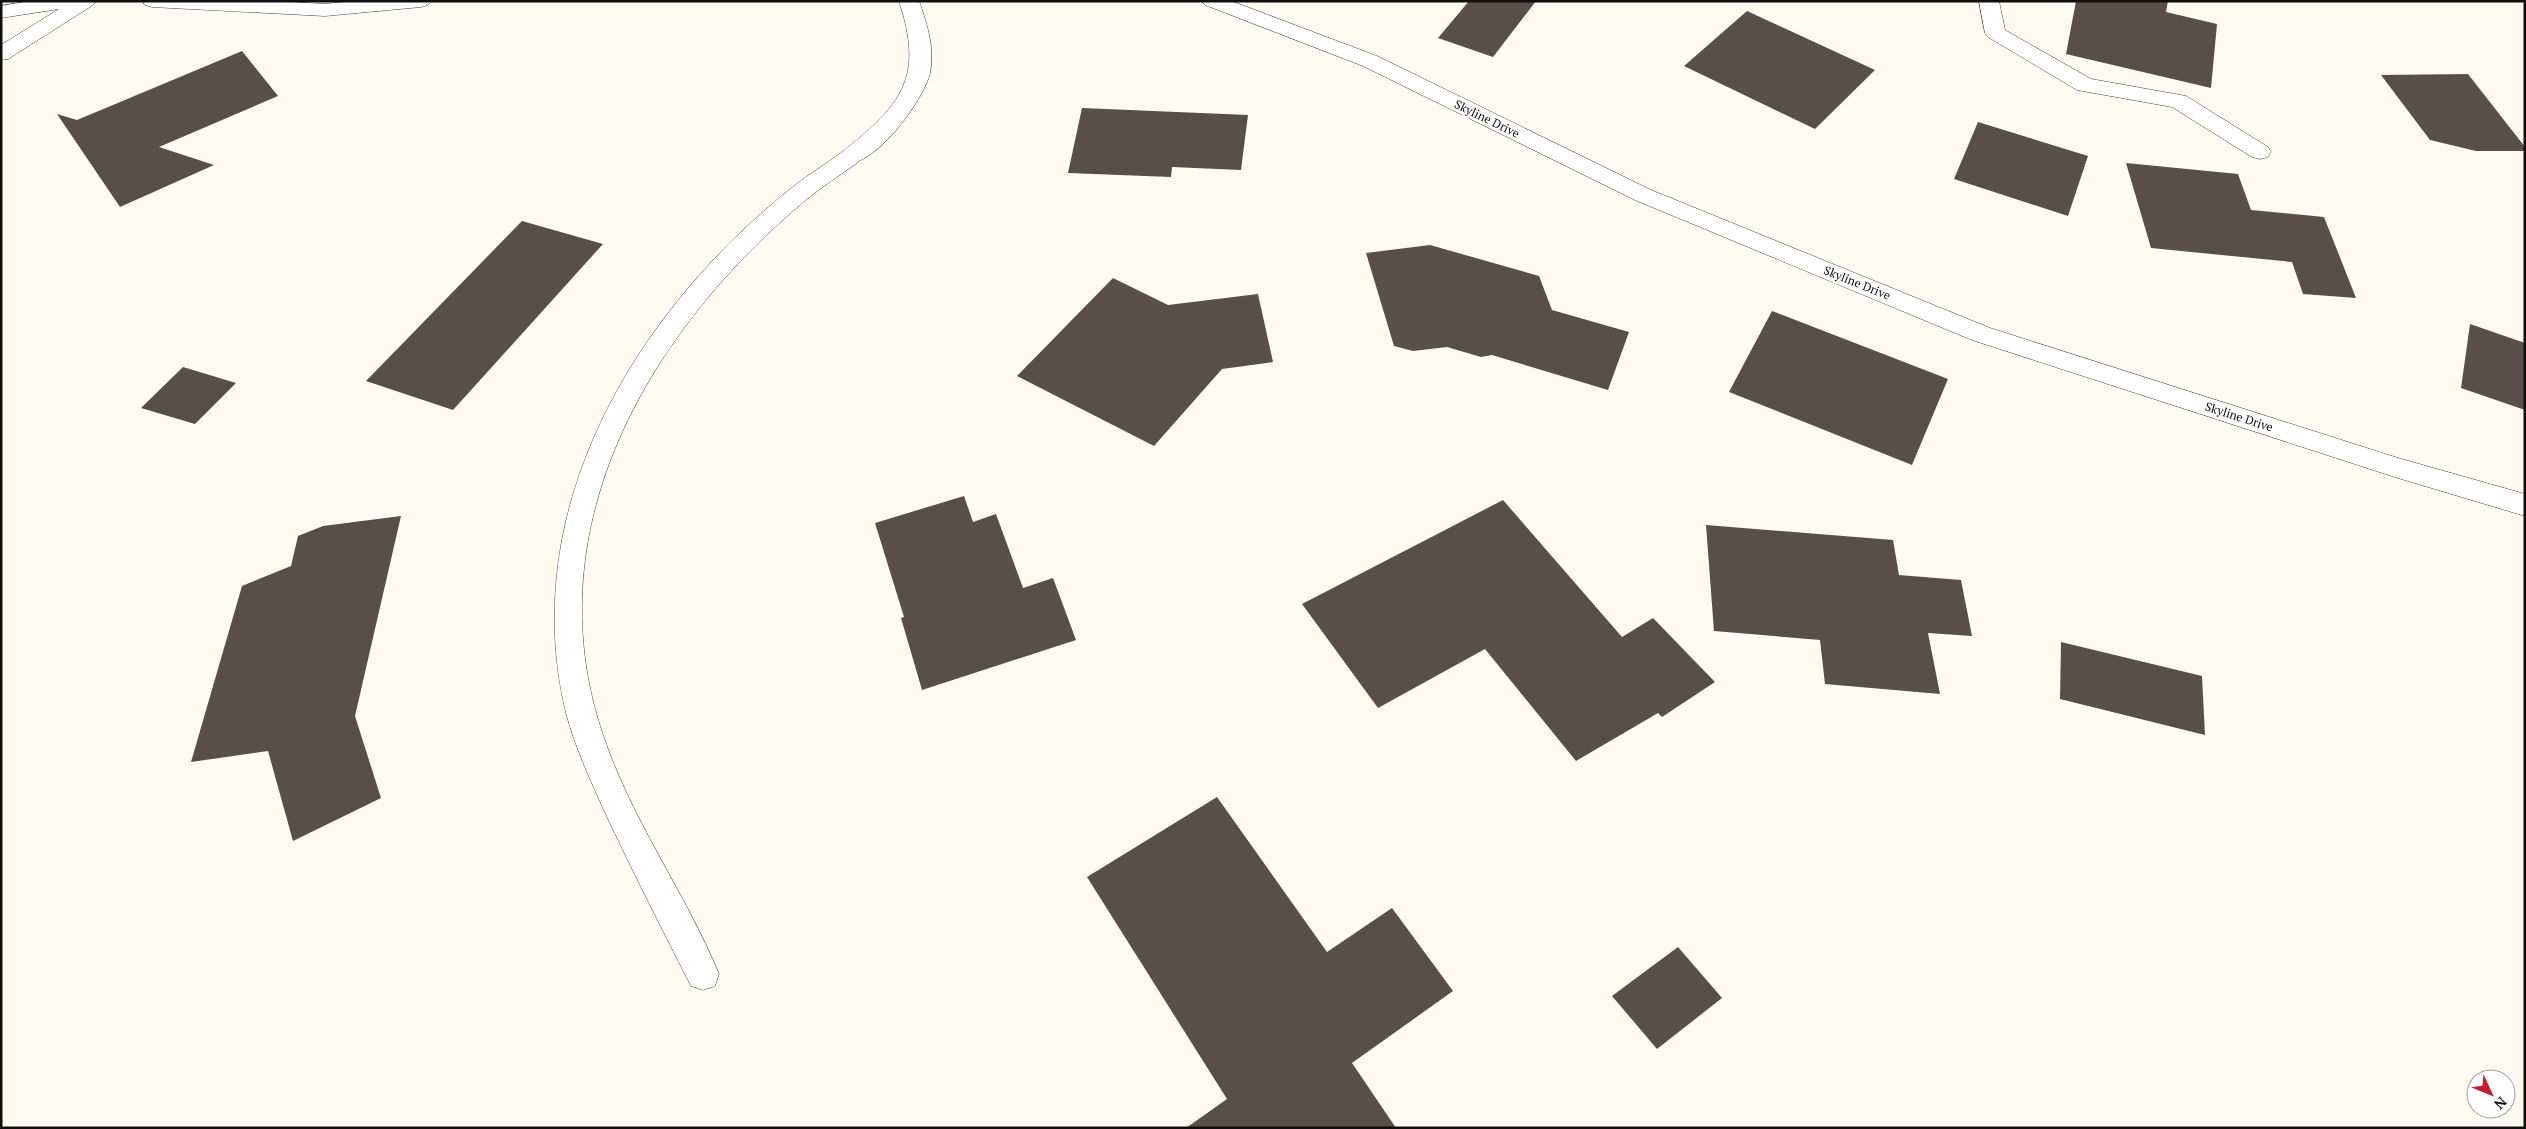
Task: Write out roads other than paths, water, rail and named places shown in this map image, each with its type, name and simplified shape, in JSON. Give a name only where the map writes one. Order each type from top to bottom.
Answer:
[{"type":"street","points":[[1,12],[71,1]]},
{"type":"street","points":[[1,54],[86,1]]},
{"type":"street","points":[[152,1],[324,10],[421,1]]},
{"type":"street","points":[[704,974],[628,829],[594,755],[581,711],[571,648],[569,585],[578,528],[598,461],[624,399],[667,333],[707,283],[750,238],[797,195],[850,158],[896,119],[910,98],[920,74],[922,51],[916,17],[909,1]]},
{"type":"street","name":"Skyline Drive","points":[[1212,1],[1370,61],[1643,195],[1982,334],[2388,465],[2525,506]]},
{"type":"street","points":[[1989,1],[1994,33],[2085,85],[2178,101],[2260,152]]}]
